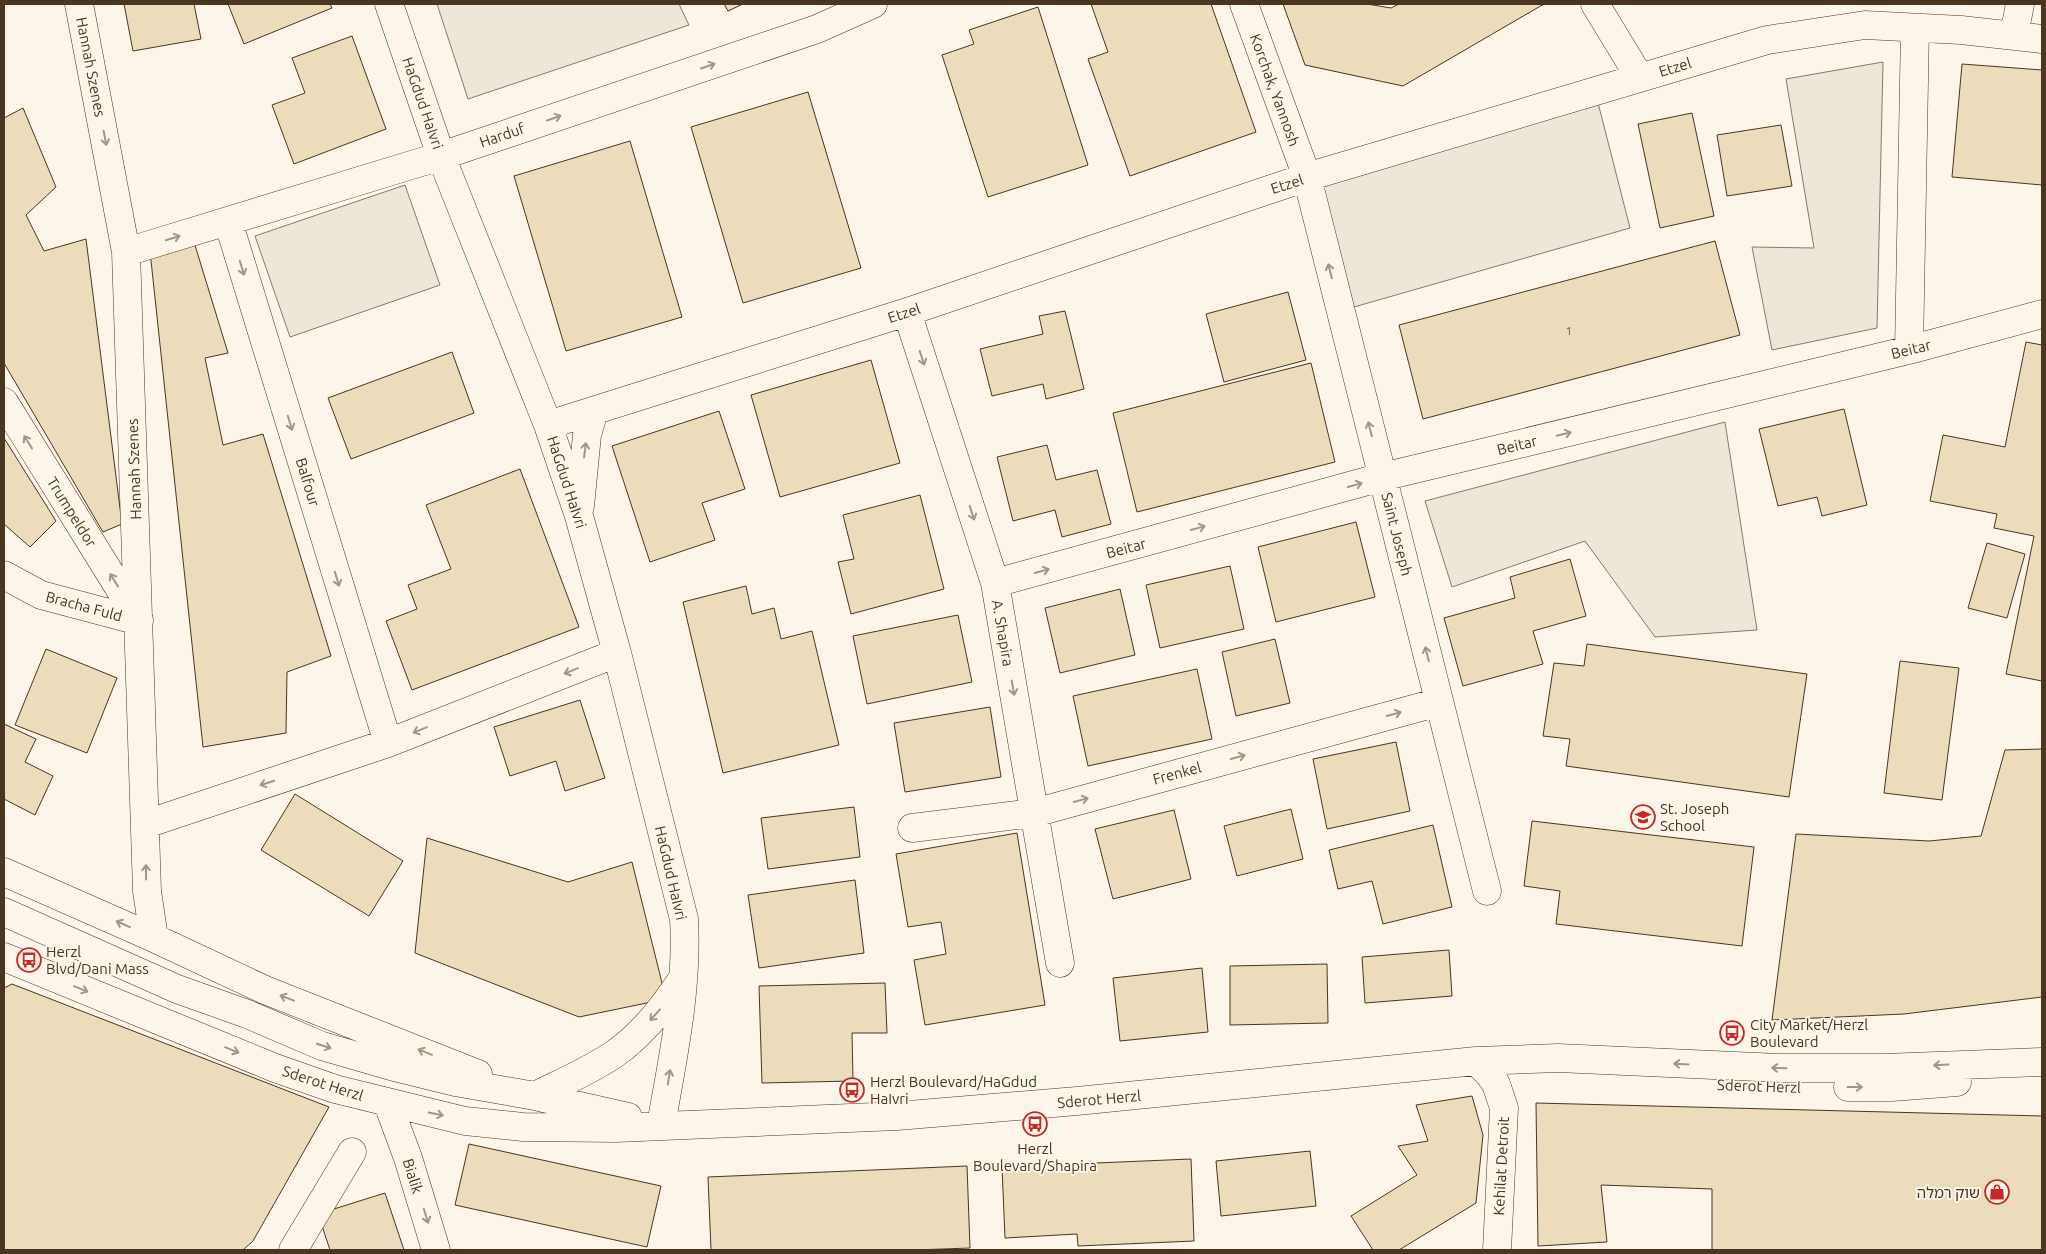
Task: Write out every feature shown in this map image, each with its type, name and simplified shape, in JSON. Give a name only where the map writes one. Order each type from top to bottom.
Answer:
[{"type":"street","name":"Hannah Szenes","points":[[79,4],[126,252],[147,891],[154,938]]},
{"type":"street","name":"HaGdud HaIvri","points":[[390,4],[441,156],[548,426],[579,516],[617,653],[684,918],[685,976],[661,1125]]},
{"type":"street","name":"Harduf","points":[[126,252],[441,156],[817,30],[873,4]]},
{"type":"street","name":"Korchak, Yannosh","points":[[1244,4],[1307,177]]},
{"type":"street","points":[[1595,4],[1640,78]]},
{"type":"street","points":[[2014,35],[2020,4]]},
{"type":"street","name":"Etzel","points":[[548,426],[907,312],[1307,177],[1766,40],[1865,25],[2014,35],[2042,39]]},
{"type":"street","points":[[1909,350],[1915,28]]},
{"type":"street","name":"Saint Joseph","points":[[1307,177],[1487,891]]},
{"type":"street","name":"Balfour","points":[[228,221],[388,743]]},
{"type":"street","name":"A. Shapira","points":[[907,312],[995,583],[1060,963]]},
{"type":"street","name":"Beitar","points":[[995,583],[1382,478],[1909,350],[2042,314]]},
{"type":"street","name":"Trumpeldor","points":[[4,402],[139,621]]},
{"type":"street","points":[[579,516],[586,442],[594,411]]},
{"type":"street","name":"Bracha Fuld","points":[[4,575],[41,595],[139,621]]},
{"type":"street","points":[[146,824],[388,743],[617,653]]},
{"type":"street","name":"Frenkel","points":[[912,828],[1034,813],[1439,702]]},
{"type":"street","name":"Sderot Herzl","points":[[4,872],[154,938],[265,990],[366,1028],[535,1096]]},
{"type":"street","name":"Sderot Herzl","points":[[4,912],[177,989],[247,1014],[322,1046],[455,1082],[535,1096],[661,1125]]},
{"type":"street","name":"Sderot Herzl","points":[[4,957],[275,1068],[335,1089],[388,1104],[465,1121],[523,1127],[581,1128],[896,1116],[1077,1102],[1476,1061],[1558,1058],[1780,1068],[1884,1068],[2042,1062]]},
{"type":"street","points":[[535,1096],[590,1068],[626,1044],[660,1010],[685,976]]},
{"type":"street","name":"Sderot Herzl","points":[[247,1014],[366,1028]]},
{"type":"street","name":"Sderot Herzl","points":[[1476,1061],[1526,1071],[1780,1088],[1932,1085],[2042,1068]]},
{"type":"street","name":"Kehilat Detroit","points":[[1476,1061],[1496,1084],[1504,1108],[1497,1250]]},
{"type":"street","name":"Bialik","points":[[388,1104],[408,1158],[436,1250]]},
{"type":"street","points":[[293,1250],[352,1152]]},
{"type":"shaded area","points":[[437,4],[679,4],[689,25],[468,99]]},
{"type":"shaded area","points":[[1883,62],[1877,328],[1772,350],[1752,247],[1814,248],[1786,79]]},
{"type":"shaded area","points":[[1595,91],[1630,228],[1340,311],[1307,177]]},
{"type":"shaded area","points":[[405,185],[440,285],[290,337],[255,236]]},
{"type":"shaded area","points":[[1725,422],[1757,630],[1655,637],[1585,541],[1452,587],[1425,501]]},
{"type":"building","points":[[124,4],[194,4],[201,39],[133,51]]},
{"type":"building","points":[[228,4],[330,4],[332,8],[244,44]]},
{"type":"building","points":[[724,4],[743,4],[728,11]]},
{"type":"building","points":[[1091,4],[1211,4],[1256,132],[1130,176],[1088,59],[1108,52]]},
{"type":"building","points":[[1283,4],[1367,4],[1391,8],[1399,4],[1544,4],[1403,86],[1305,65]]},
{"type":"building","points":[[1038,7],[1088,165],[988,197],[942,55],[974,44],[969,30]]},
{"type":"building","points":[[352,36],[386,129],[294,164],[272,105],[305,93],[292,58]]},
{"type":"building","points":[[1962,64],[2042,70],[2042,185],[1952,177]]},
{"type":"building","points":[[808,92],[861,268],[743,303],[691,127]]},
{"type":"building","points":[[23,108],[56,187],[26,215],[44,251],[86,239],[122,524],[103,532],[4,363],[4,118]]},
{"type":"building","points":[[1692,113],[1714,216],[1660,228],[1638,124]]},
{"type":"building","points":[[1781,125],[1792,186],[1727,196],[1717,135]]},
{"type":"building","points":[[630,141],[682,317],[566,351],[514,176]]},
{"type":"building","points":[[1715,241],[1740,335],[1423,419],[1399,325]]},
{"type":"building","points":[[194,242],[228,353],[205,358],[223,445],[263,434],[331,656],[287,672],[286,733],[203,747],[150,251]]},
{"type":"building","points":[[1288,292],[1306,360],[1224,382],[1206,314]]},
{"type":"building","points":[[1065,311],[1084,389],[1046,399],[1043,384],[992,396],[980,349],[1043,334],[1039,316]]},
{"type":"building","points":[[2026,342],[2042,345],[2042,681],[2006,674],[2034,536],[1994,528],[1997,514],[1930,501],[1943,435],[2005,447]]},
{"type":"building","points":[[452,352],[474,413],[351,459],[328,398]]},
{"type":"building","points":[[871,360],[900,463],[780,497],[751,395]]},
{"type":"building","points":[[1311,363],[1335,462],[1137,512],[1113,413]]},
{"type":"building","points":[[1844,409],[1867,505],[1822,516],[1817,497],[1778,506],[1759,429]]},
{"type":"building","points":[[719,411],[745,489],[702,503],[715,540],[650,562],[612,446]]},
{"type":"building","points":[[4,438],[56,521],[30,547],[4,524]]},
{"type":"building","points":[[1047,445],[1056,480],[1097,470],[1111,524],[1062,537],[1055,510],[1013,521],[997,457]]},
{"type":"building","points":[[520,469],[579,627],[412,690],[386,621],[417,609],[408,585],[451,569],[426,505]]},
{"type":"building","points":[[920,495],[944,589],[851,614],[838,562],[854,559],[843,515]]},
{"type":"building","points":[[1356,522],[1375,597],[1276,622],[1258,547]]},
{"type":"building","points":[[1987,543],[2025,554],[2007,618],[1968,608]]},
{"type":"building","points":[[1570,559],[1586,616],[1533,631],[1543,664],[1463,686],[1444,618],[1515,598],[1510,577]]},
{"type":"building","points":[[1230,566],[1244,629],[1160,648],[1146,585]]},
{"type":"building","points":[[746,586],[752,614],[774,608],[781,639],[812,631],[839,745],[723,773],[683,602]]},
{"type":"building","points":[[1120,589],[1135,655],[1060,673],[1045,608]]},
{"type":"building","points":[[958,615],[972,682],[867,704],[853,636]]},
{"type":"building","points":[[1275,639],[1290,703],[1236,716],[1222,652]]},
{"type":"building","points":[[1587,644],[1807,674],[1789,797],[1566,766],[1570,739],[1543,736],[1554,663],[1584,666]]},
{"type":"building","points":[[46,649],[117,678],[87,753],[15,725]]},
{"type":"building","points":[[1900,661],[1959,668],[1942,800],[1884,793]]},
{"type":"building","points":[[1197,669],[1212,739],[1088,766],[1073,696]]},
{"type":"building","points":[[580,700],[605,778],[565,791],[556,761],[510,776],[494,727]]},
{"type":"building","points":[[990,707],[1001,777],[905,792],[894,723]]},
{"type":"building","points":[[4,724],[36,739],[25,762],[53,776],[35,815],[4,799]]},
{"type":"building","points":[[1396,742],[1410,811],[1327,829],[1313,759]]},
{"type":"building","points":[[2042,749],[2042,997],[1904,1014],[1772,1020],[1796,834],[1929,841],[1981,836],[2005,750]]},
{"type":"building","points":[[295,794],[403,861],[369,916],[261,850]]},
{"type":"building","points":[[854,807],[860,857],[768,869],[761,818]]},
{"type":"building","points":[[1291,809],[1303,859],[1237,876],[1224,826]]},
{"type":"building","points":[[1174,810],[1191,879],[1113,899],[1095,829]]},
{"type":"building","points":[[1532,821],[1754,847],[1742,946],[1556,924],[1560,891],[1524,886]]},
{"type":"building","points":[[1433,825],[1452,907],[1383,924],[1372,881],[1338,889],[1329,850]]},
{"type":"building","points":[[1017,833],[1045,1005],[925,1025],[914,960],[946,954],[941,922],[908,927],[896,854]]},
{"type":"building","points":[[427,838],[568,882],[632,862],[666,999],[579,1017],[415,953]]},
{"type":"building","points":[[855,880],[864,953],[759,968],[748,895]]},
{"type":"building","points":[[1449,950],[1452,996],[1365,1003],[1362,957]]},
{"type":"building","points":[[1327,964],[1328,1023],[1230,1025],[1230,966]]},
{"type":"building","points":[[1202,968],[1208,1032],[1120,1041],[1113,978]]},
{"type":"building","points":[[885,983],[887,1033],[852,1033],[853,1081],[762,1083],[759,986]]},
{"type":"building","points":[[12,984],[329,1107],[253,1241],[243,1250],[4,1250],[4,988]]},
{"type":"building","points":[[1472,1096],[1483,1135],[1476,1203],[1399,1250],[1373,1250],[1351,1216],[1417,1175],[1398,1146],[1428,1141],[1416,1105]]},
{"type":"building","points":[[1536,1103],[2042,1116],[2042,1250],[1712,1250],[1712,1189],[1601,1185],[1607,1242],[1538,1246]]},
{"type":"building","points":[[469,1144],[661,1186],[647,1247],[455,1205]]},
{"type":"building","points":[[1310,1151],[1316,1206],[1221,1216],[1216,1161]]},
{"type":"building","points":[[1191,1159],[1194,1241],[1078,1246],[1077,1234],[1005,1238],[1002,1167]]},
{"type":"building","points":[[967,1166],[970,1248],[915,1250],[711,1250],[708,1177]]},
{"type":"building","points":[[385,1193],[404,1250],[330,1250],[318,1214]]},
{"type":"place","name":"St. Joseph School","points":[[1643,817]]},
{"type":"place","name":"Herzl Blvd/Dani Mass","points":[[29,960]]},
{"type":"place","name":"City Market/Herzl Boulevard","points":[[1732,1033]]},
{"type":"place","name":"Herzl Boulevard/HaGdud HaIvri","points":[[852,1090]]},
{"type":"place","name":"Herzl Boulevard/Shapira","points":[[1035,1124]]},
{"type":"place","name":"שוק רמלה","points":[[1997,1192]]}]
